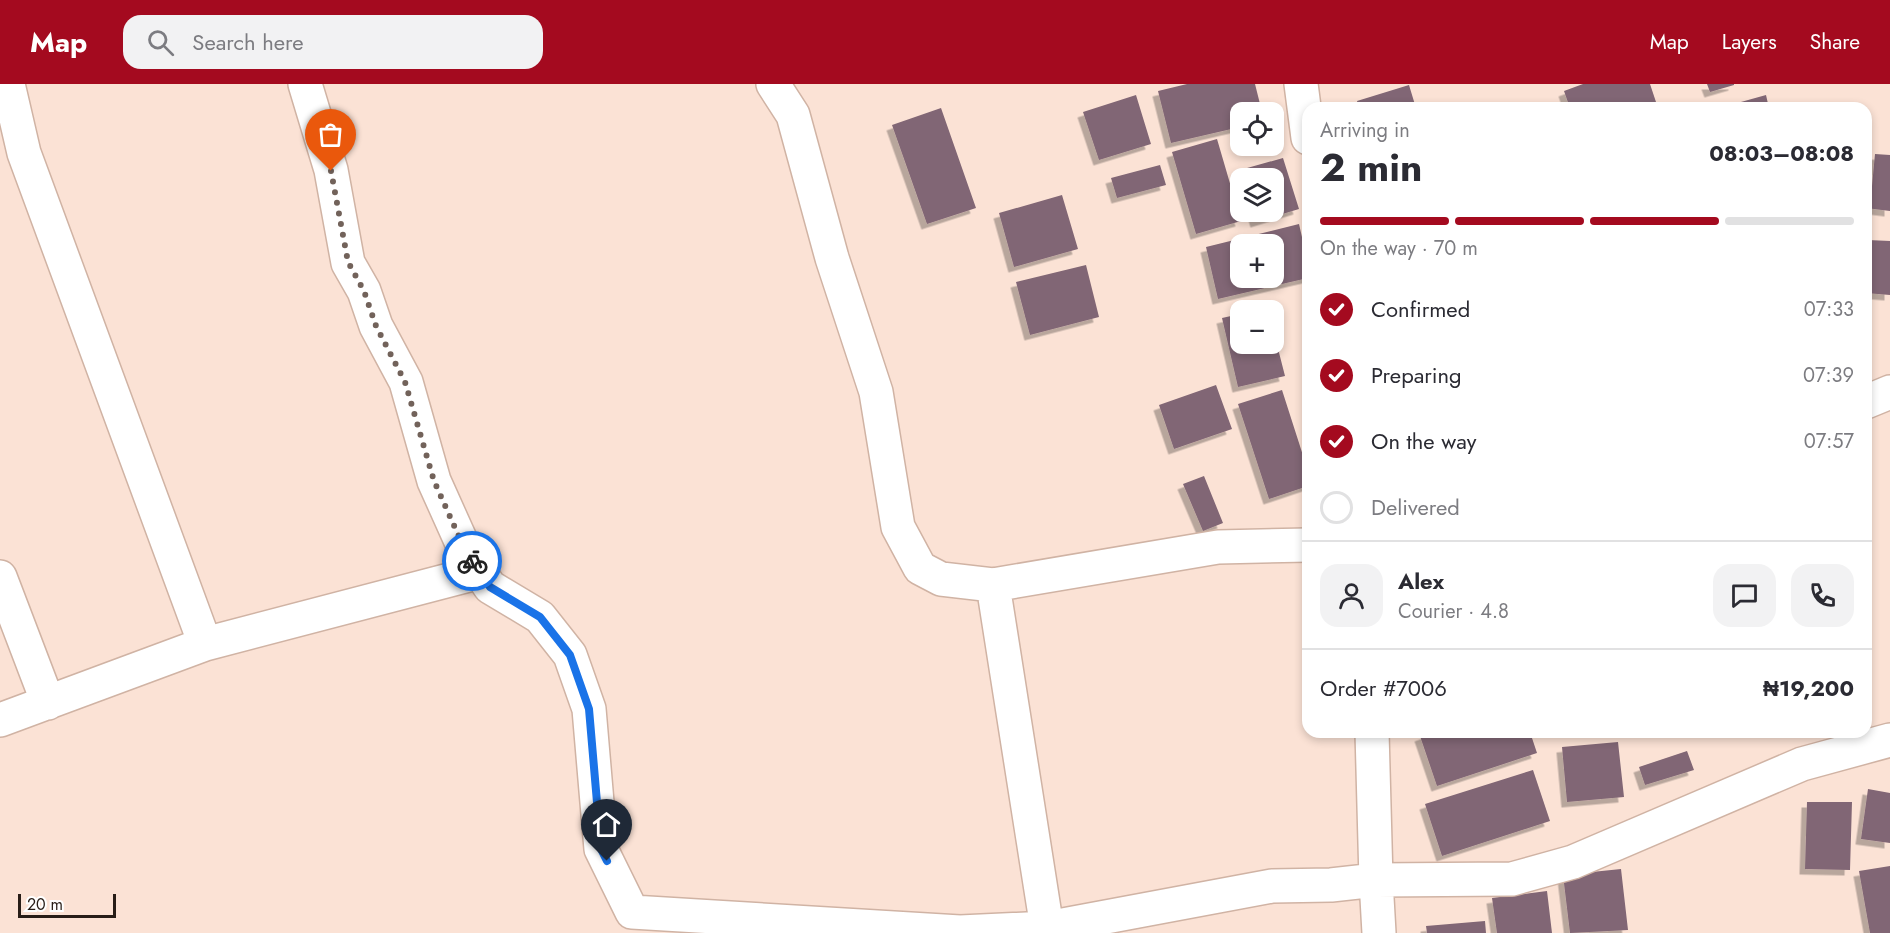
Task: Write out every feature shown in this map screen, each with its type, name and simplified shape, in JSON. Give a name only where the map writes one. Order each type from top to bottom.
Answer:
[{"type":"street","points":[[8,84],[24,153],[206,644]]},
{"type":"street","points":[[305,84],[331,171],[348,262],[364,291],[376,326],[405,382],[434,481],[465,550],[490,587],[540,617],[570,655],[589,709],[601,849],[629,923],[960,933],[1047,928],[1272,886],[1331,885],[1376,880],[1512,879],[1583,858],[1802,764],[1890,740]]},
{"type":"street","points":[[773,84],[793,115],[832,258],[876,392],[898,527],[920,568],[941,579],[993,585],[1218,547],[1302,545]]},
{"type":"street","points":[[1301,84],[1303,102]]},
{"type":"street","points":[[1872,400],[1890,392]]},
{"type":"street","points":[[0,720],[206,644],[480,572]]},
{"type":"street","points":[[0,577],[48,703]]},
{"type":"street","points":[[993,585],[1047,928]]},
{"type":"street","points":[[1372,738],[1379,933]]},
{"type":"building","points":[[1187,84],[1255,84],[1260,102],[1230,102],[1230,129],[1171,143],[1158,91]]},
{"type":"building","points":[[1583,84],[1650,84],[1656,102],[1568,102],[1564,91]]},
{"type":"building","points":[[1707,84],[1734,84],[1734,85],[1710,92]]},
{"type":"building","points":[[1409,85],[1414,102],[1357,102]]},
{"type":"building","points":[[1136,95],[1151,144],[1099,160],[1083,112]]},
{"type":"building","points":[[1766,95],[1768,102],[1741,102]]},
{"type":"building","points":[[941,108],[976,208],[927,224],[892,125]]},
{"type":"building","points":[[1217,139],[1230,183],[1230,222],[1238,222],[1196,234],[1172,152]]},
{"type":"building","points":[[1875,154],[1890,155],[1890,211],[1872,209]]},
{"type":"building","points":[[1283,158],[1299,209],[1284,214],[1284,168],[1247,168]]},
{"type":"building","points":[[1160,165],[1166,185],[1117,198],[1111,178]]},
{"type":"building","points":[[1062,195],[1078,249],[1014,267],[999,213]]},
{"type":"building","points":[[1299,224],[1302,237],[1302,279],[1284,284],[1284,234],[1259,234]]},
{"type":"building","points":[[1872,240],[1890,241],[1890,295],[1872,294]]},
{"type":"building","points":[[1230,241],[1230,288],[1265,288],[1218,299],[1206,247]]},
{"type":"building","points":[[1086,265],[1099,317],[1030,335],[1016,282]]},
{"type":"building","points":[[1230,316],[1230,352],[1222,318]]},
{"type":"building","points":[[1230,354],[1279,354],[1285,376],[1238,387]]},
{"type":"building","points":[[1216,385],[1232,429],[1174,449],[1159,405]]},
{"type":"building","points":[[1282,390],[1302,452],[1302,488],[1269,499],[1238,404]]},
{"type":"building","points":[[1204,476],[1223,523],[1203,531],[1183,484]]},
{"type":"building","points":[[1421,738],[1532,738],[1537,753],[1437,786]]},
{"type":"building","points":[[1618,742],[1624,797],[1567,802],[1562,747]]},
{"type":"building","points":[[1687,751],[1694,770],[1645,785],[1639,767]]},
{"type":"building","points":[[1533,770],[1550,821],[1442,856],[1425,804]]},
{"type":"building","points":[[1868,789],[1890,793],[1890,843],[1861,839]]},
{"type":"building","points":[[1807,802],[1852,802],[1850,870],[1805,869]]},
{"type":"building","points":[[1890,866],[1890,933],[1870,933],[1859,871]]},
{"type":"building","points":[[1621,869],[1628,930],[1570,933],[1563,875]]},
{"type":"building","points":[[1547,891],[1552,933],[1497,933],[1492,898]]},
{"type":"building","points":[[1485,921],[1486,933],[1427,933],[1426,926]]},
{"type":"way so far","points":[[331,171],[348,262],[364,291],[376,326],[405,382],[434,481],[472,561]]},
{"type":"route","points":[[472,561],[490,587],[540,617],[570,655],[589,709],[601,849],[607,861]]}]
